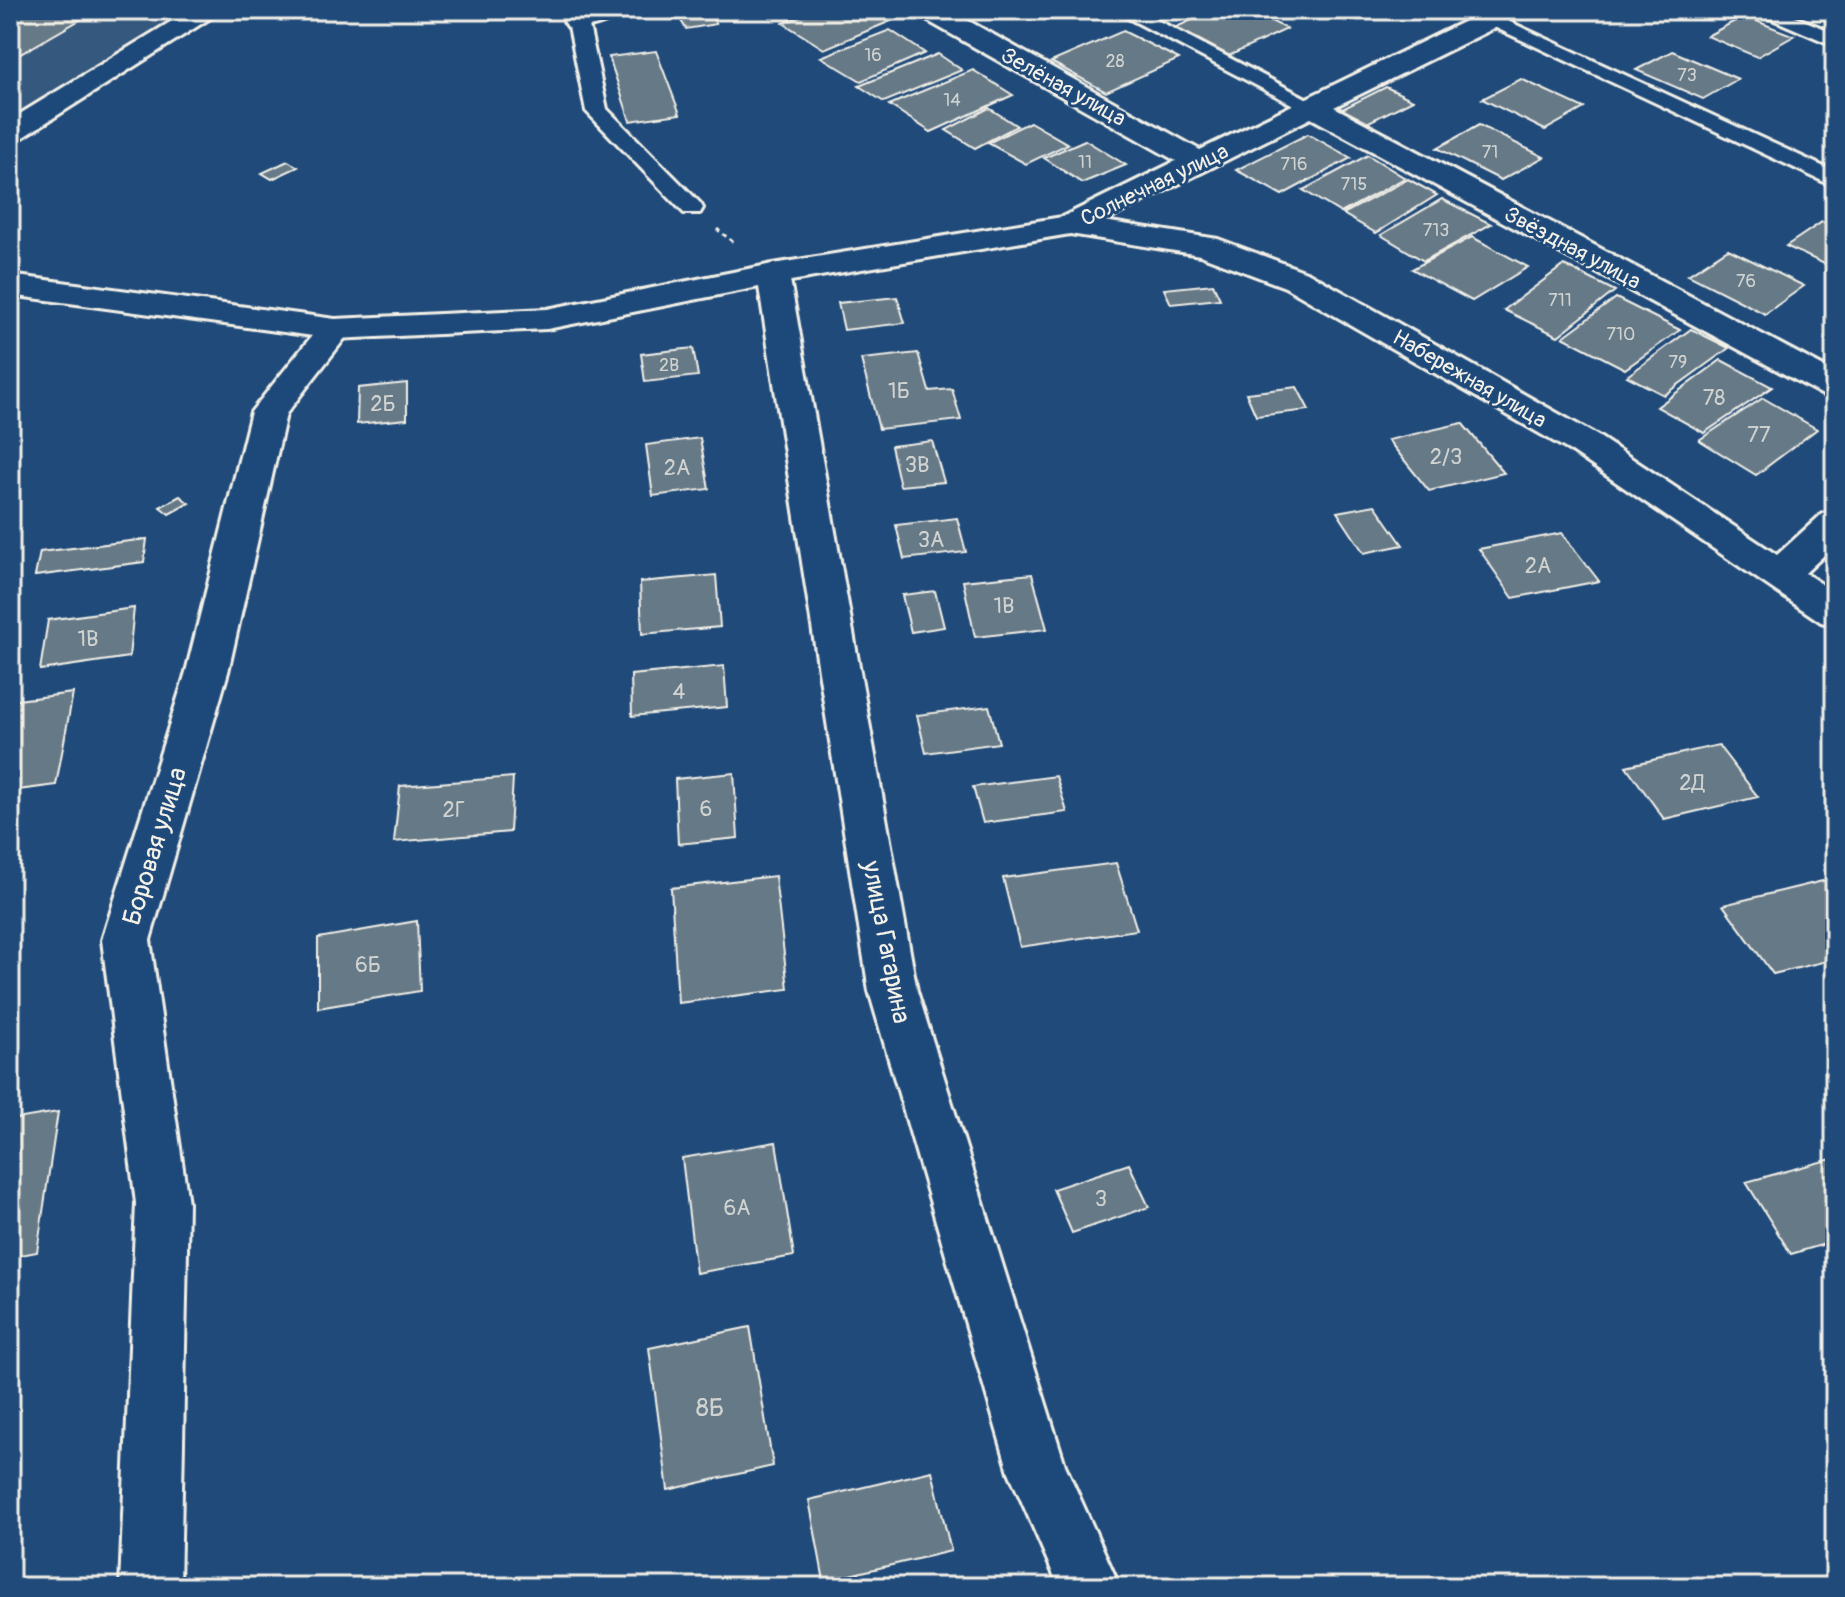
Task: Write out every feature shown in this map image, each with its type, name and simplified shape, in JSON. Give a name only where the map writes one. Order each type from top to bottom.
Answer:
[{"type":"street","points":[[10,133],[209,10]]},
{"type":"street","points":[[578,21],[609,10]]},
{"type":"street","name":"Зелёная улица","points":[[929,10],[1199,162]]},
{"type":"street","name":"Солнечная улица","points":[[10,285],[335,329],[547,319],[773,274],[1070,225],[1312,107],[1489,13]]},
{"type":"street","name":"Звёздная улица","points":[[1312,107],[1835,387]]},
{"type":"street","name":"Набережная улица","points":[[1070,225],[1207,246],[1297,280],[1585,444],[1835,612]]},
{"type":"street","name":"улица Гагарина","points":[[773,274],[893,991],[1038,1472],[1090,1587]]},
{"type":"street","name":"Боровая улица","points":[[150,1587],[162,1203],[126,940],[207,672],[269,412],[335,329]]},
{"type":"street","points":[[1779,575],[1835,523]]},
{"type":"lane","points":[[1123,10],[1312,107]]},
{"type":"lane","points":[[1761,10],[1835,40]]},
{"type":"lane","points":[[1489,13],[1835,180]]},
{"type":"lane","points":[[578,21],[597,111],[692,208]]},
{"type":"shaded area","points":[[10,10],[183,10],[10,119]]},
{"type":"building","points":[[10,10],[97,10],[10,60]]},
{"type":"building","points":[[708,10],[716,24],[686,29],[677,14]]},
{"type":"building","points":[[816,10],[884,10],[898,18],[824,49],[783,23]]},
{"type":"building","points":[[1214,10],[1249,10],[1287,29],[1220,60],[1165,32]]},
{"type":"building","points":[[1321,10],[1369,10],[1345,21]]},
{"type":"building","points":[[1744,16],[1794,36],[1757,57],[1707,36]]},
{"type":"building","points":[[890,30],[925,53],[861,81],[821,57]]},
{"type":"building","points":[[1123,31],[1179,59],[1106,92],[1051,62]]},
{"type":"building","points":[[656,51],[680,114],[630,121],[609,57]]},
{"type":"building","points":[[1672,51],[1738,79],[1703,99],[1636,70]]},
{"type":"building","points":[[938,54],[962,70],[884,102],[859,86]]},
{"type":"building","points":[[973,70],[1013,95],[931,132],[889,105]]},
{"type":"building","points":[[1521,79],[1584,108],[1545,130],[1482,99]]},
{"type":"building","points":[[1386,87],[1413,100],[1361,126],[1334,113]]},
{"type":"building","points":[[989,108],[1017,126],[975,148],[946,130]]},
{"type":"building","points":[[1030,122],[1068,144],[1026,164],[988,143]]},
{"type":"building","points":[[1479,125],[1544,157],[1501,180],[1437,148]]},
{"type":"building","points":[[1308,134],[1351,158],[1282,195],[1236,170]]},
{"type":"building","points":[[1085,140],[1126,165],[1082,183],[1044,158]]},
{"type":"building","points":[[1368,155],[1405,178],[1341,213],[1303,190]]},
{"type":"building","points":[[288,161],[298,167],[272,179],[262,173]]},
{"type":"building","points":[[1408,179],[1437,195],[1376,233],[1343,214]]},
{"type":"building","points":[[1442,199],[1491,224],[1424,261],[1381,235]]},
{"type":"building","points":[[1822,222],[1835,228],[1835,269],[1786,246]]},
{"type":"building","points":[[1472,237],[1528,267],[1472,301],[1412,269]]},
{"type":"building","points":[[1728,249],[1804,286],[1765,314],[1688,275]]},
{"type":"building","points":[[1564,265],[1615,291],[1558,336],[1504,310]]},
{"type":"building","points":[[1213,284],[1220,299],[1171,304],[1164,289]]},
{"type":"building","points":[[897,297],[905,323],[844,330],[838,303]]},
{"type":"building","points":[[1616,298],[1680,330],[1625,369],[1563,337]]},
{"type":"building","points":[[1691,329],[1729,348],[1664,395],[1627,376]]},
{"type":"building","points":[[693,348],[698,376],[645,382],[641,354]]},
{"type":"building","points":[[918,353],[929,391],[952,389],[961,420],[879,429],[861,359]]},
{"type":"building","points":[[1721,360],[1772,387],[1704,433],[1657,407]]},
{"type":"building","points":[[407,383],[407,419],[357,424],[358,388]]},
{"type":"building","points":[[1297,387],[1309,410],[1256,416],[1246,393]]},
{"type":"building","points":[[1763,398],[1817,429],[1756,475],[1699,440]]},
{"type":"building","points":[[1462,423],[1504,473],[1429,491],[1388,440]]},
{"type":"building","points":[[700,438],[709,489],[653,496],[646,445]]},
{"type":"building","points":[[932,441],[944,482],[900,486],[891,446]]},
{"type":"building","points":[[180,496],[189,503],[169,514],[160,507]]},
{"type":"building","points":[[1375,505],[1403,545],[1364,553],[1337,512]]},
{"type":"building","points":[[957,518],[966,552],[904,559],[896,525]]},
{"type":"building","points":[[1562,533],[1599,581],[1513,598],[1479,549]]},
{"type":"building","points":[[147,539],[144,562],[35,576],[40,552]]},
{"type":"building","points":[[1032,574],[1047,629],[975,637],[963,581]]},
{"type":"building","points":[[716,575],[720,627],[642,634],[640,582]]},
{"type":"building","points":[[935,591],[944,627],[911,632],[902,595]]},
{"type":"building","points":[[134,608],[129,657],[40,670],[48,620]]},
{"type":"building","points":[[724,666],[727,707],[632,716],[631,675]]},
{"type":"building","points":[[73,693],[56,785],[10,791],[10,701]]},
{"type":"building","points":[[989,706],[999,743],[926,753],[917,715]]},
{"type":"building","points":[[1718,745],[1758,797],[1664,819],[1626,766]]},
{"type":"building","points":[[734,773],[738,838],[678,844],[675,779]]},
{"type":"building","points":[[1056,776],[1067,812],[983,823],[973,787]]},
{"type":"building","points":[[513,777],[510,832],[394,842],[400,786]]},
{"type":"building","points":[[1116,863],[1137,930],[1020,947],[1003,878]]},
{"type":"building","points":[[775,876],[788,989],[678,1003],[671,888]]},
{"type":"building","points":[[1827,880],[1835,891],[1835,959],[1773,974],[1723,905]]},
{"type":"building","points":[[417,921],[420,991],[318,1008],[318,938]]},
{"type":"building","points":[[58,1112],[37,1252],[10,1257],[10,1120]]},
{"type":"building","points":[[776,1142],[794,1256],[696,1273],[682,1158]]},
{"type":"building","points":[[1835,1158],[1835,1241],[1791,1254],[1746,1182]]},
{"type":"building","points":[[1129,1164],[1149,1207],[1072,1233],[1053,1189]]},
{"type":"building","points":[[750,1327],[773,1466],[668,1490],[649,1348]]},
{"type":"building","points":[[932,1471],[951,1551],[824,1581],[809,1500]]}]
